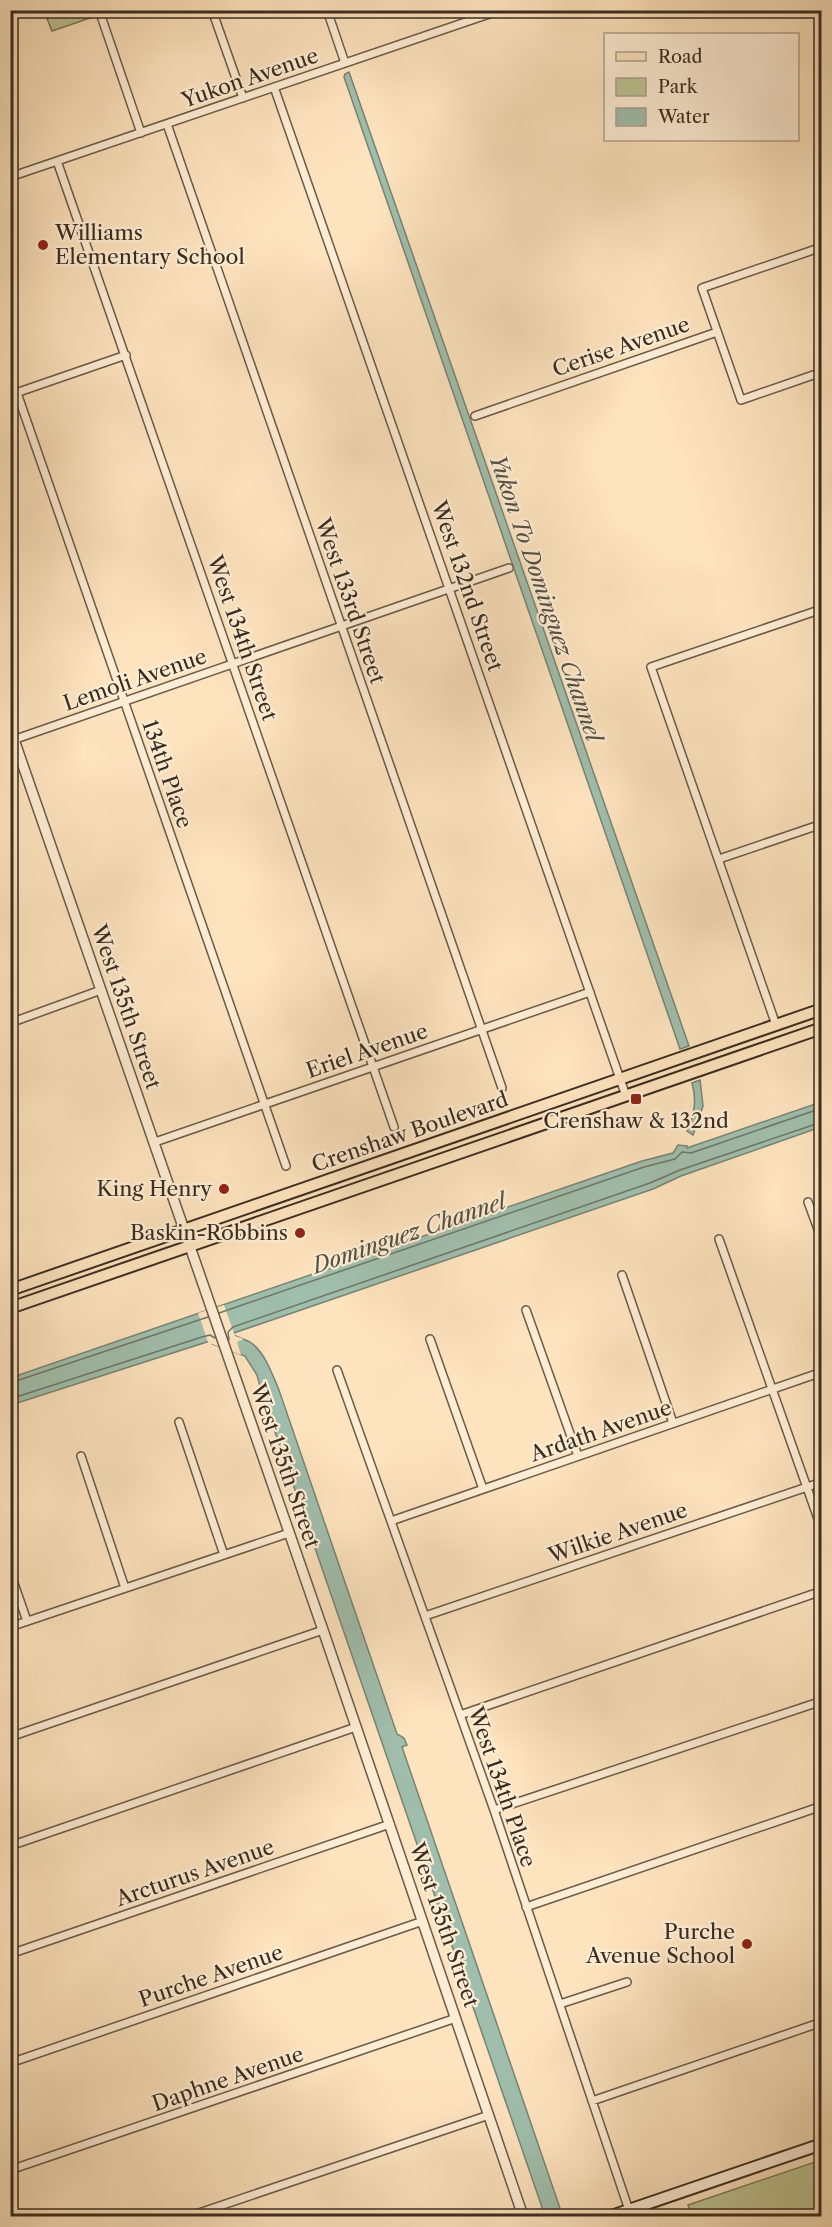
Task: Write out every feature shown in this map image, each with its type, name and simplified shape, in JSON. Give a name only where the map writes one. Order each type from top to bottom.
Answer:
[{"type":"main road","name":"Crenshaw Boulevard","points":[[10,1290],[822,1009]]},
{"type":"main road","points":[[776,1025],[782,1042]]},
{"type":"main road","name":"Crenshaw Boulevard","points":[[10,1308],[822,1028]]},
{"type":"main road","points":[[55,1274],[61,1290]]},
{"type":"main road","points":[[612,2217],[630,2213],[822,2144]]},
{"type":"street","points":[[99,10],[141,133]]},
{"type":"street","points":[[212,10],[243,98]]},
{"type":"street","points":[[327,10],[345,63]]},
{"type":"street","name":"Yukon Avenue","points":[[10,177],[501,10]]},
{"type":"street","name":"West 132nd Street","points":[[274,87],[627,1096]]},
{"type":"street","name":"West 133rd Street","points":[[166,124],[502,1088]]},
{"type":"street","name":"West 134th Street","points":[[57,161],[394,1127]]},
{"type":"street","name":"Cerise Avenue","points":[[475,416],[717,332],[702,288],[822,247]]},
{"type":"street","points":[[717,332],[741,400],[822,372]]},
{"type":"street","points":[[14,394],[126,355]]},
{"type":"street","name":"134th Place","points":[[14,394],[125,702],[286,1166]]},
{"type":"street","name":"Lemoli Avenue","points":[[12,740],[509,568]]},
{"type":"street","points":[[776,1025],[651,667],[822,609]]},
{"type":"street","name":"West 135th Street","points":[[10,728],[12,740],[155,1142],[390,1824],[523,2217]]},
{"type":"street","points":[[719,859],[822,824]]},
{"type":"street","points":[[10,1023],[101,990]]},
{"type":"street","name":"Eriel Avenue","points":[[155,1142],[590,992]]},
{"type":"street","points":[[808,1202],[822,1240]]},
{"type":"street","points":[[719,1239],[822,1530]]},
{"type":"street","points":[[622,1275],[673,1424]]},
{"type":"street","points":[[526,1310],[578,1456]]},
{"type":"street","points":[[430,1339],[483,1489]]},
{"type":"street","name":"West 134th Place","points":[[338,1370],[494,1810],[630,2213]]},
{"type":"street","name":"Ardath Avenue","points":[[392,1521],[822,1372]]},
{"type":"street","points":[[179,1422],[224,1555]]},
{"type":"street","points":[[81,1456],[125,1588]]},
{"type":"street","name":"Wilkie Avenue","points":[[425,1616],[822,1482]]},
{"type":"street","points":[[10,1627],[289,1533]]},
{"type":"street","points":[[10,1572],[27,1621]]},
{"type":"street","points":[[460,1715],[822,1591]]},
{"type":"street","points":[[10,1737],[323,1630]]},
{"type":"street","points":[[494,1810],[822,1701]]},
{"type":"street","points":[[10,1846],[356,1727]]},
{"type":"street","points":[[526,1908],[822,1806]]},
{"type":"street","name":"Arcturus Avenue","points":[[10,1954],[390,1824]]},
{"type":"street","name":"Purche Avenue","points":[[10,2063],[423,1921]]},
{"type":"street","points":[[560,2004],[627,1982]]},
{"type":"street","name":"Daphne Avenue","points":[[10,2170],[456,2018]]},
{"type":"street","points":[[592,2101],[822,2022]]},
{"type":"street","points":[[190,2217],[489,2115]]},
{"type":"green space","points":[[44,11],[88,11],[90,18],[52,31]]},
{"type":"green space","points":[[821,2160],[821,2216],[692,2216],[688,2205]]},
{"type":"water","points":[[349,72],[689,1046],[680,1049],[344,77]]},
{"type":"water","points":[[700,1080],[703,1106],[693,1135],[687,1131],[694,1107],[692,1083]]},
{"type":"water","points":[[821,1102],[821,1127],[681,1176],[653,1189],[231,1334],[255,1346],[264,1357],[274,1377],[397,1734],[404,1738],[407,1745],[402,1747],[562,2214],[545,2216],[257,1375],[245,1356],[212,1344],[210,1341],[11,1405],[10,1378],[642,1161],[673,1153],[678,1145],[687,1146],[687,1148]]},
{"type":"pier","points":[[224,1305],[235,1336],[244,1339],[237,1342],[241,1355],[212,1344],[209,1345],[198,1313]]},
{"type":"place","name":"Williams Elementary School","points":[[43,245]]},
{"type":"place","name":"Crenshaw & 132nd","points":[[636,1099]]},
{"type":"place","name":"King Henry","points":[[224,1189]]},
{"type":"place","name":"Baskin-Robbins","points":[[300,1233]]},
{"type":"place","name":"Purche Avenue School","points":[[747,1944]]},
{"type":"water label","name":"Yukon To Dominguez Channel","points":[[546,598]]},
{"type":"water label","name":"Dominguez Channel","points":[[409,1233]]}]
